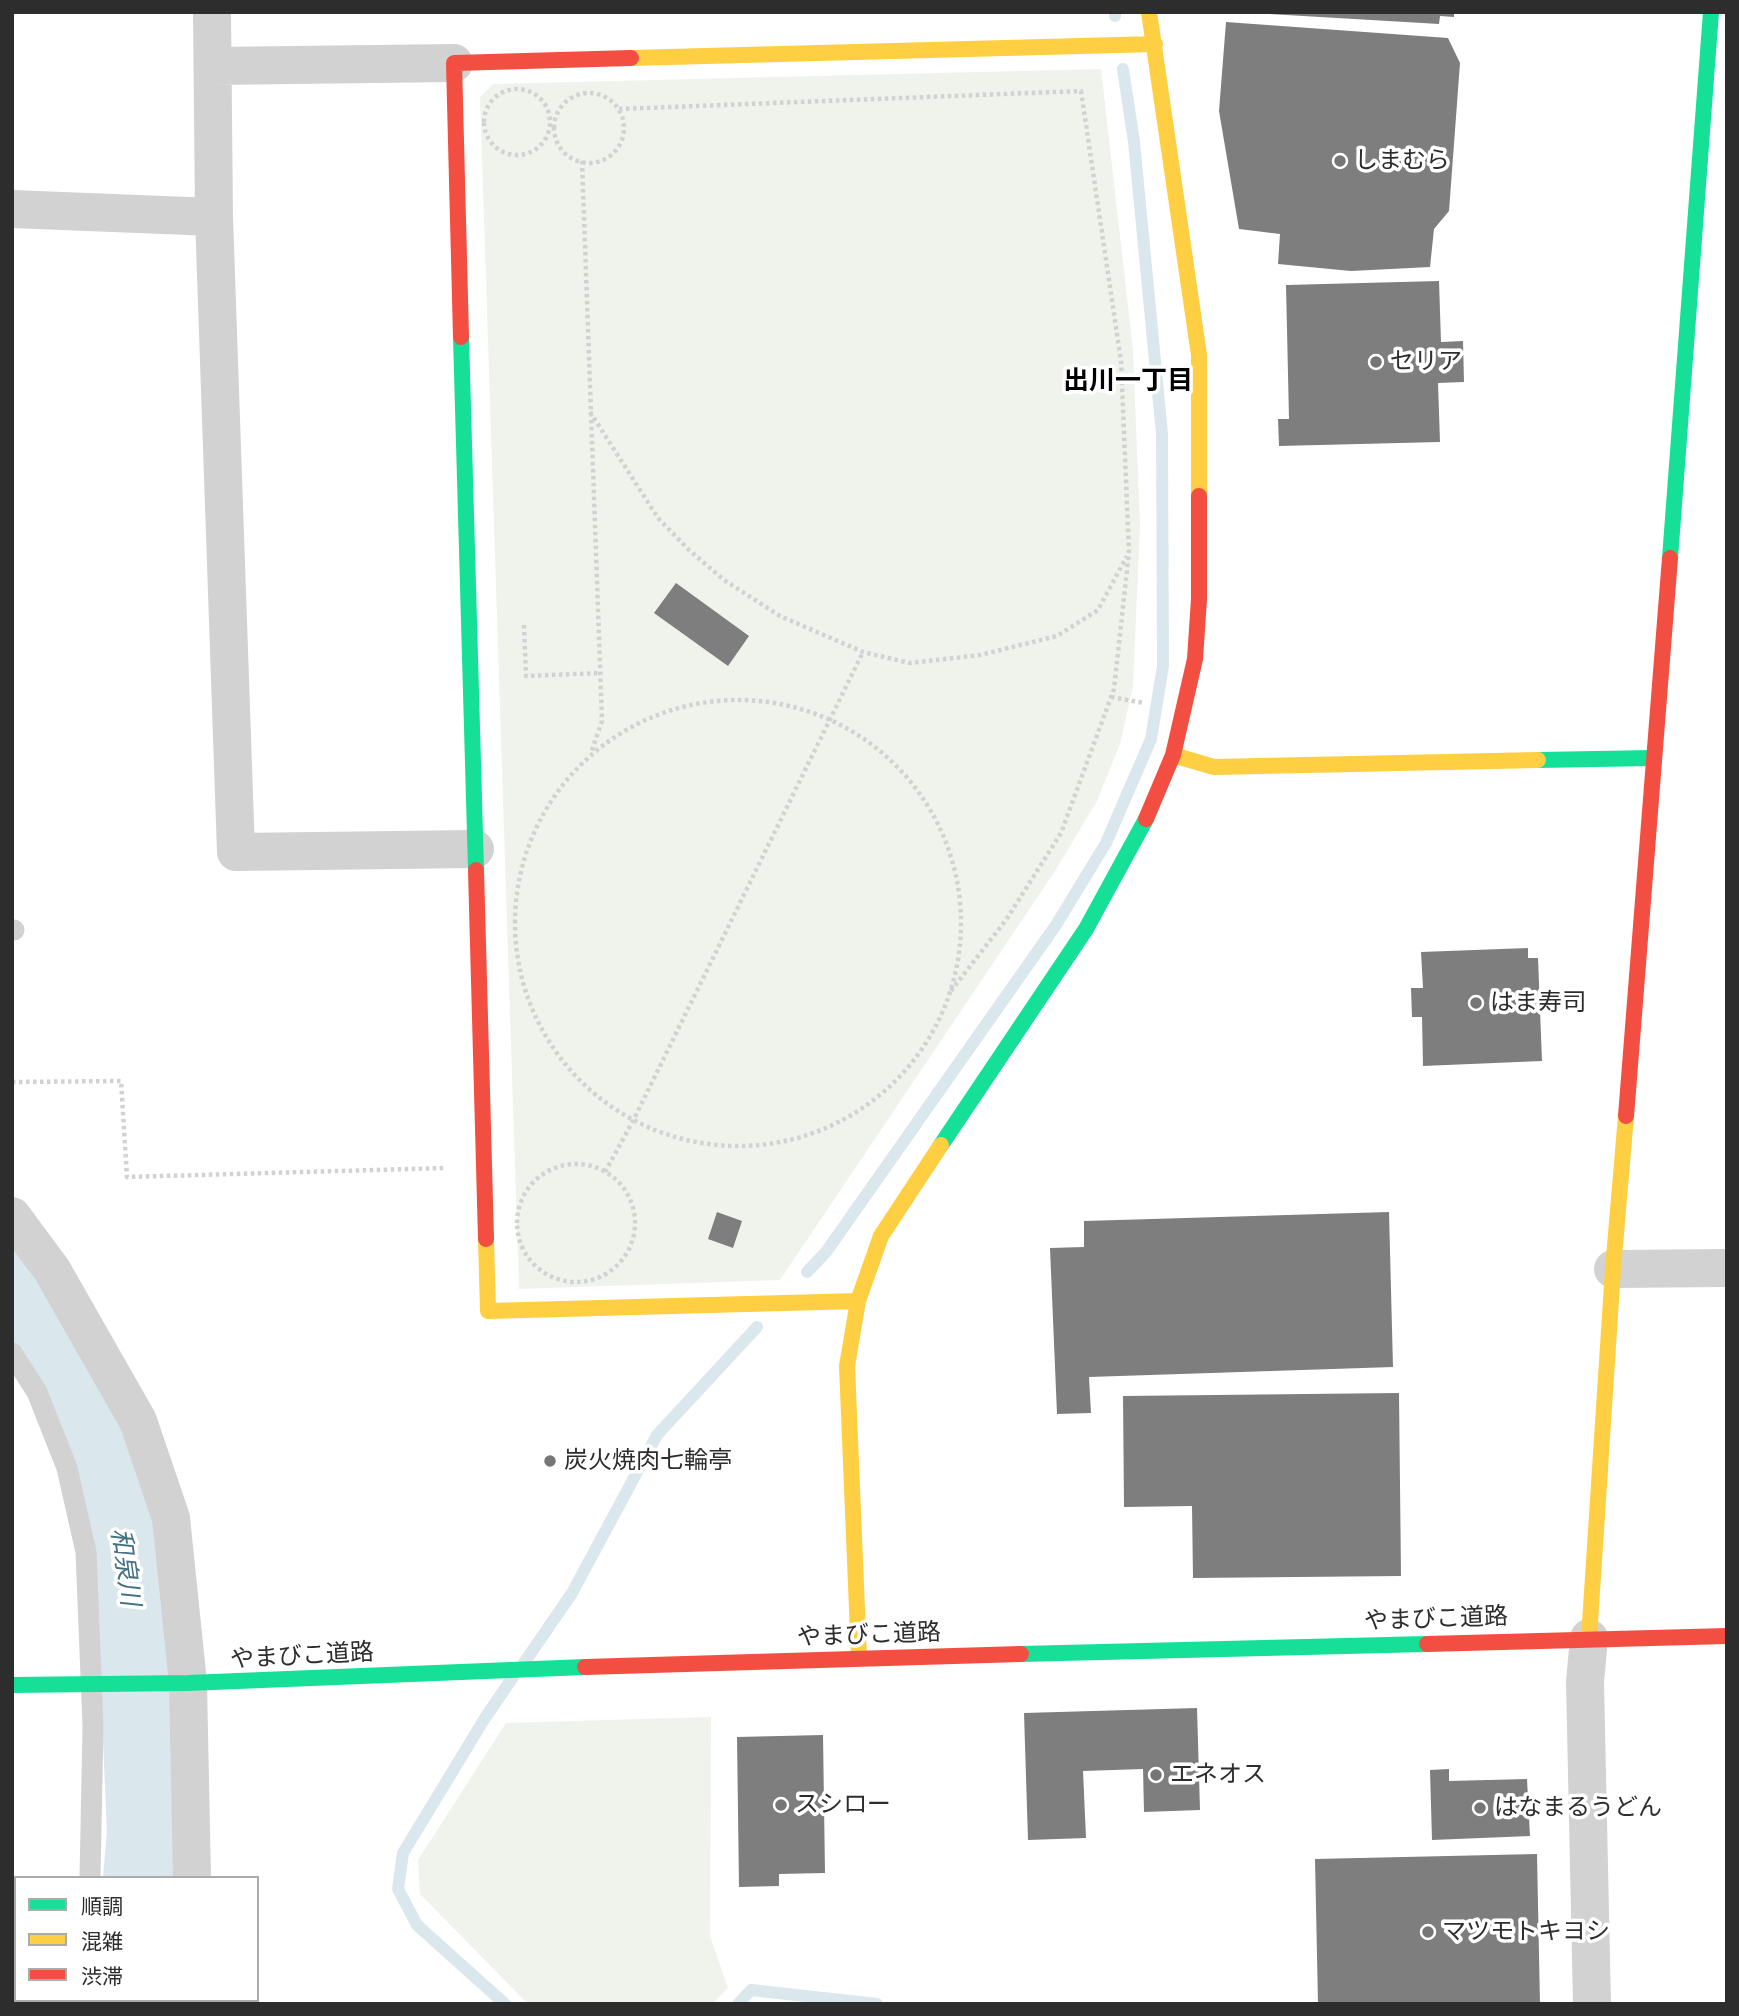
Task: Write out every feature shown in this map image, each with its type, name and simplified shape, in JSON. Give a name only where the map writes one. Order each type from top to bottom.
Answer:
[{"type":"street","points":[[212,12],[214,217],[236,852],[475,849]]},
{"type":"street","points":[[859,1658],[847,1366],[858,1301],[881,1236],[1086,929],[1151,811],[1173,755],[1195,659],[1199,599],[1199,355],[1149,12]]},
{"type":"street","points":[[1592,2004],[1585,1682],[1613,1269],[1711,12]]},
{"type":"street","points":[[213,66],[454,63],[1155,44]]},
{"type":"street","points":[[454,63],[488,1311],[858,1301]]},
{"type":"street","points":[[12,209],[214,217]]},
{"type":"street","points":[[1173,755],[1213,766],[1654,758]]},
{"type":"street","points":[[12,1216],[52,1270],[138,1421],[172,1518],[177,1683],[192,1876]]},
{"type":"street","points":[[1613,1269],[1727,1268]]},
{"type":"street","name":"やまびこ道路","points":[[12,1685],[177,1683],[859,1658],[1727,1636]]},
{"type":"lane","points":[[12,1353],[37,1392],[67,1468],[86,1552],[95,1684],[90,1876]]},
{"type":"path","points":[[619,109],[607,97],[583,93],[562,105],[552,124],[547,135],[541,144],[522,155],[499,150],[486,132],[484,121],[491,101],[499,94],[519,88],[530,91],[545,104],[552,124],[556,139],[561,149],[569,157],[582,161],[600,161],[618,148],[623,138],[624,127],[619,109]]},
{"type":"path","points":[[619,109],[1082,91],[1121,361],[1129,552],[1114,689],[1061,832],[1006,920],[950,992]]},
{"type":"path","points":[[582,161],[602,721],[591,755]]},
{"type":"path","points":[[590,412],[658,518],[723,580],[780,616],[863,652],[910,663],[980,655],[1057,636],[1098,611],[1129,552]]},
{"type":"path","points":[[524,625],[526,676],[600,673]]},
{"type":"path","points":[[605,1172],[634,1119],[863,652]]},
{"type":"path","points":[[1111,697],[1145,704]]},
{"type":"path","points":[[710,699],[785,702],[830,720],[855,730],[910,778],[947,841],[962,912],[954,985],[923,1051],[872,1104],[808,1137],[736,1148],[664,1136],[598,1099],[548,1043],[519,974],[514,899],[535,826],[578,765],[638,720],[710,699]]},
{"type":"path","points":[[12,1082],[121,1081],[127,1177],[485,1167]]},
{"type":"path","points":[[575,1163],[595,1166],[605,1172],[613,1176],[627,1192],[634,1209],[636,1227],[632,1245],[623,1262],[609,1274],[592,1282],[556,1280],[539,1270],[532,1262],[518,1235],[517,1214],[524,1195],[537,1178],[554,1168],[575,1163]]},
{"type":"shaded area","points":[[1101,69],[1133,350],[1140,525],[1133,686],[1120,744],[1097,801],[1055,871],[780,1280],[519,1289],[480,97],[493,84]]},
{"type":"shaded area","points":[[711,1717],[710,1936],[728,1988],[712,2004],[528,2004],[420,1894],[418,1860],[506,1723]]},
{"type":"building","points":[[1269,12],[1454,12],[1454,17],[1440,16],[1439,24]]},
{"type":"building","name":"しまむら","points":[[1226,22],[1448,38],[1460,63],[1449,211],[1434,229],[1430,267],[1351,271],[1278,264],[1280,234],[1239,229],[1219,111]]},
{"type":"building","name":"セリア","points":[[1439,281],[1441,342],[1463,341],[1464,382],[1438,383],[1440,442],[1279,446],[1278,419],[1289,419],[1286,285]]},
{"type":"building","points":[[676,583],[749,636],[728,666],[654,613]]},
{"type":"building","name":"はま寿司","points":[[1528,948],[1528,958],[1538,958],[1542,1061],[1423,1066],[1422,1017],[1412,1017],[1411,988],[1423,988],[1421,952]]},
{"type":"building","points":[[717,1212],[742,1221],[733,1248],[708,1239]]},
{"type":"building","points":[[1389,1212],[1393,1367],[1089,1377],[1091,1413],[1057,1414],[1050,1248],[1084,1247],[1084,1221]]},
{"type":"building","points":[[1399,1393],[1401,1576],[1193,1578],[1192,1506],[1124,1507],[1123,1396]]},
{"type":"building","points":[[1197,1708],[1200,1810],[1144,1812],[1143,1769],[1083,1771],[1086,1838],[1028,1840],[1024,1713]]},
{"type":"building","name":"スシロー","points":[[823,1735],[825,1873],[779,1874],[779,1886],[739,1887],[737,1737]]},
{"type":"building","name":"はなまるうどん","points":[[1449,1769],[1449,1781],[1527,1779],[1530,1836],[1432,1840],[1430,1770]]},
{"type":"building","name":"マツモトキヨシ","points":[[1537,1854],[1540,2004],[1318,2004],[1315,1859]]},
{"type":"waterway","points":[[807,1272],[826,1252],[1056,925],[1106,843],[1151,739],[1163,666],[1162,434],[1134,142],[1123,69]]},
{"type":"waterway","name":"和泉川","points":[[12,1281],[60,1355],[111,1469],[125,1547],[133,1625],[142,1832],[138,1876]]},
{"type":"waterway","points":[[524,1663],[572,1593],[657,1435],[757,1327]]},
{"type":"waterway","points":[[505,2004],[417,1925],[398,1889],[403,1853],[513,1677]]},
{"type":"waterway","points":[[738,2004],[751,1990],[877,2004]]},
{"type":"traffic: fast","points":[[1670,558],[1711,12]]},
{"type":"traffic: fast","points":[[461,337],[476,870]]},
{"type":"traffic: fast","points":[[1538,760],[1654,758]]},
{"type":"traffic: fast","points":[[941,1145],[1086,929],[1146,819]]},
{"type":"traffic: fast","points":[[1021,1654],[1427,1644]]},
{"type":"traffic: fast","points":[[12,1685],[188,1683],[585,1667]]},
{"type":"traffic: slow","points":[[1149,12],[1199,355],[1199,496]]},
{"type":"traffic: slow","points":[[631,58],[1155,44]]},
{"type":"traffic: slow","points":[[1173,755],[1214,767],[1538,760]]},
{"type":"traffic: slow","points":[[1589,1638],[1613,1269],[1626,1116]]},
{"type":"traffic: slow","points":[[859,1658],[847,1366],[858,1301],[881,1236],[941,1145]]},
{"type":"traffic: slow","points":[[486,1239],[488,1311],[858,1301]]},
{"type":"traffic: jam","points":[[461,337],[454,63],[631,58]]},
{"type":"traffic: jam","points":[[1146,819],[1173,755],[1195,659],[1199,599],[1199,496]]},
{"type":"traffic: jam","points":[[1626,1116],[1670,558]]},
{"type":"traffic: jam","points":[[476,870],[486,1239]]},
{"type":"traffic: jam","points":[[1427,1644],[1727,1636]]},
{"type":"traffic: jam","points":[[585,1667],[1021,1654]]},
{"type":"place","name":"しまむら","points":[[1340,161]]},
{"type":"place","name":"セリア","points":[[1376,362]]},
{"type":"place","name":"はま寿司","points":[[1476,1003]]},
{"type":"place","name":"炭火焼肉七輪亭","points":[[550,1461]]},
{"type":"place","name":"エネオス","points":[[1156,1775]]},
{"type":"place","name":"スシロー","points":[[781,1805]]},
{"type":"place","name":"はなまるうどん","points":[[1480,1808]]},
{"type":"place","name":"マツモトキヨシ","points":[[1428,1932]]},
{"type":"district","name":"出川一丁目","points":[[1128,381]]}]
